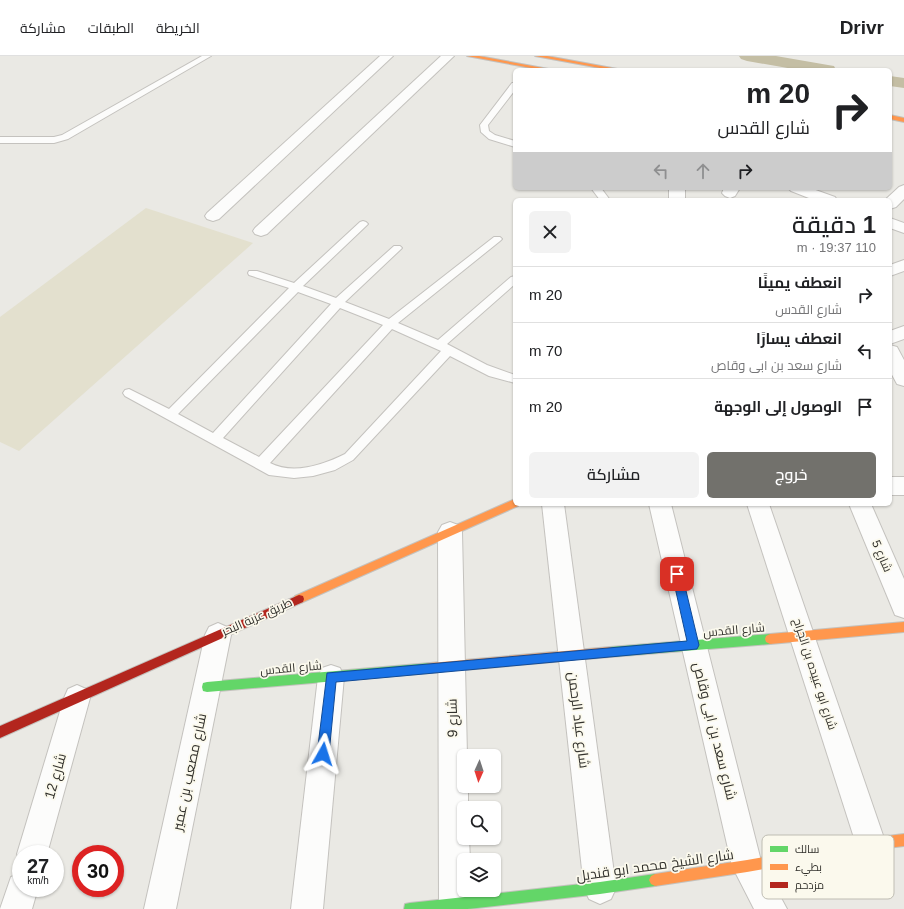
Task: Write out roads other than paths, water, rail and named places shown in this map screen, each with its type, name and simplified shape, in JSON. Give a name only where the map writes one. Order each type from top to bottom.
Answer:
[{"type":"street","points":[[213,216],[387,56]]},
{"type":"street","points":[[260,231],[448,56]]},
{"type":"street","points":[[470,56],[528,68]]},
{"type":"street","points":[[538,56],[608,68]]},
{"type":"street","points":[[892,117],[904,120]]},
{"type":"street","points":[[802,190],[824,198]]},
{"type":"street","points":[[892,202],[904,190]]},
{"type":"street","points":[[892,223],[904,228]]},
{"type":"street","points":[[892,337],[904,332]]},
{"type":"street","points":[[892,356],[904,379]]},
{"type":"street","points":[[892,486],[904,486]]},
{"type":"street","name":"طريق عزبة البحر","points":[[0,732],[513,504]]},
{"type":"street","name":"شارع عباد الرحمن","points":[[553,506],[600,888]]},
{"type":"street","name":"شارع سعد بن ابى وقاص","points":[[660,506],[747,866],[762,893]]},
{"type":"street","name":"شارع ابو عبيده بن الجراح","points":[[759,506],[868,835]]},
{"type":"street","name":"شارع 5","points":[[861,506],[904,608]]},
{"type":"street","name":"شارع 9","points":[[450,532],[455,904]]},
{"type":"street","name":"شارع القدس","points":[[207,687],[904,627]]},
{"type":"street","name":"شارع مصعب بن عمير","points":[[160,909],[218,635]]},
{"type":"street","points":[[307,909],[331,677]]},
{"type":"street","name":"شارع 12","points":[[35,845],[77,698]]},
{"type":"street","name":"شارع الشيخ محمد ابو قنديل","points":[[894,841],[904,840]]},
{"type":"street","name":"شارع الشيخ محمد ابو قنديل","points":[[410,909],[600,888],[762,863]]},
{"type":"street","points":[[16,909],[19,897]]},
{"type":"street","name":"شارع سعد بن ابى وقاص","points":[[765,899],[771,909]]},
{"type":"lane","points":[[0,140],[54,140],[65,137],[206,56]]},
{"type":"lane","points":[[513,88],[484,125],[485,132],[492,137],[513,143]]},
{"type":"lane","points":[[170,415],[296,286],[364,224]]},
{"type":"lane","points":[[261,464],[390,324],[497,238]]},
{"type":"lane","points":[[215,439],[339,302],[397,248]]},
{"type":"lane","points":[[253,272],[339,302],[444,348],[497,375],[513,379]]},
{"type":"lane","points":[[129,393],[274,471],[292,474],[313,472],[332,466],[349,457],[444,348],[513,281]]},
{"type":"waterway","points":[[747,56],[816,68]]},
{"type":"waterway","points":[[892,81],[904,83]]}]
